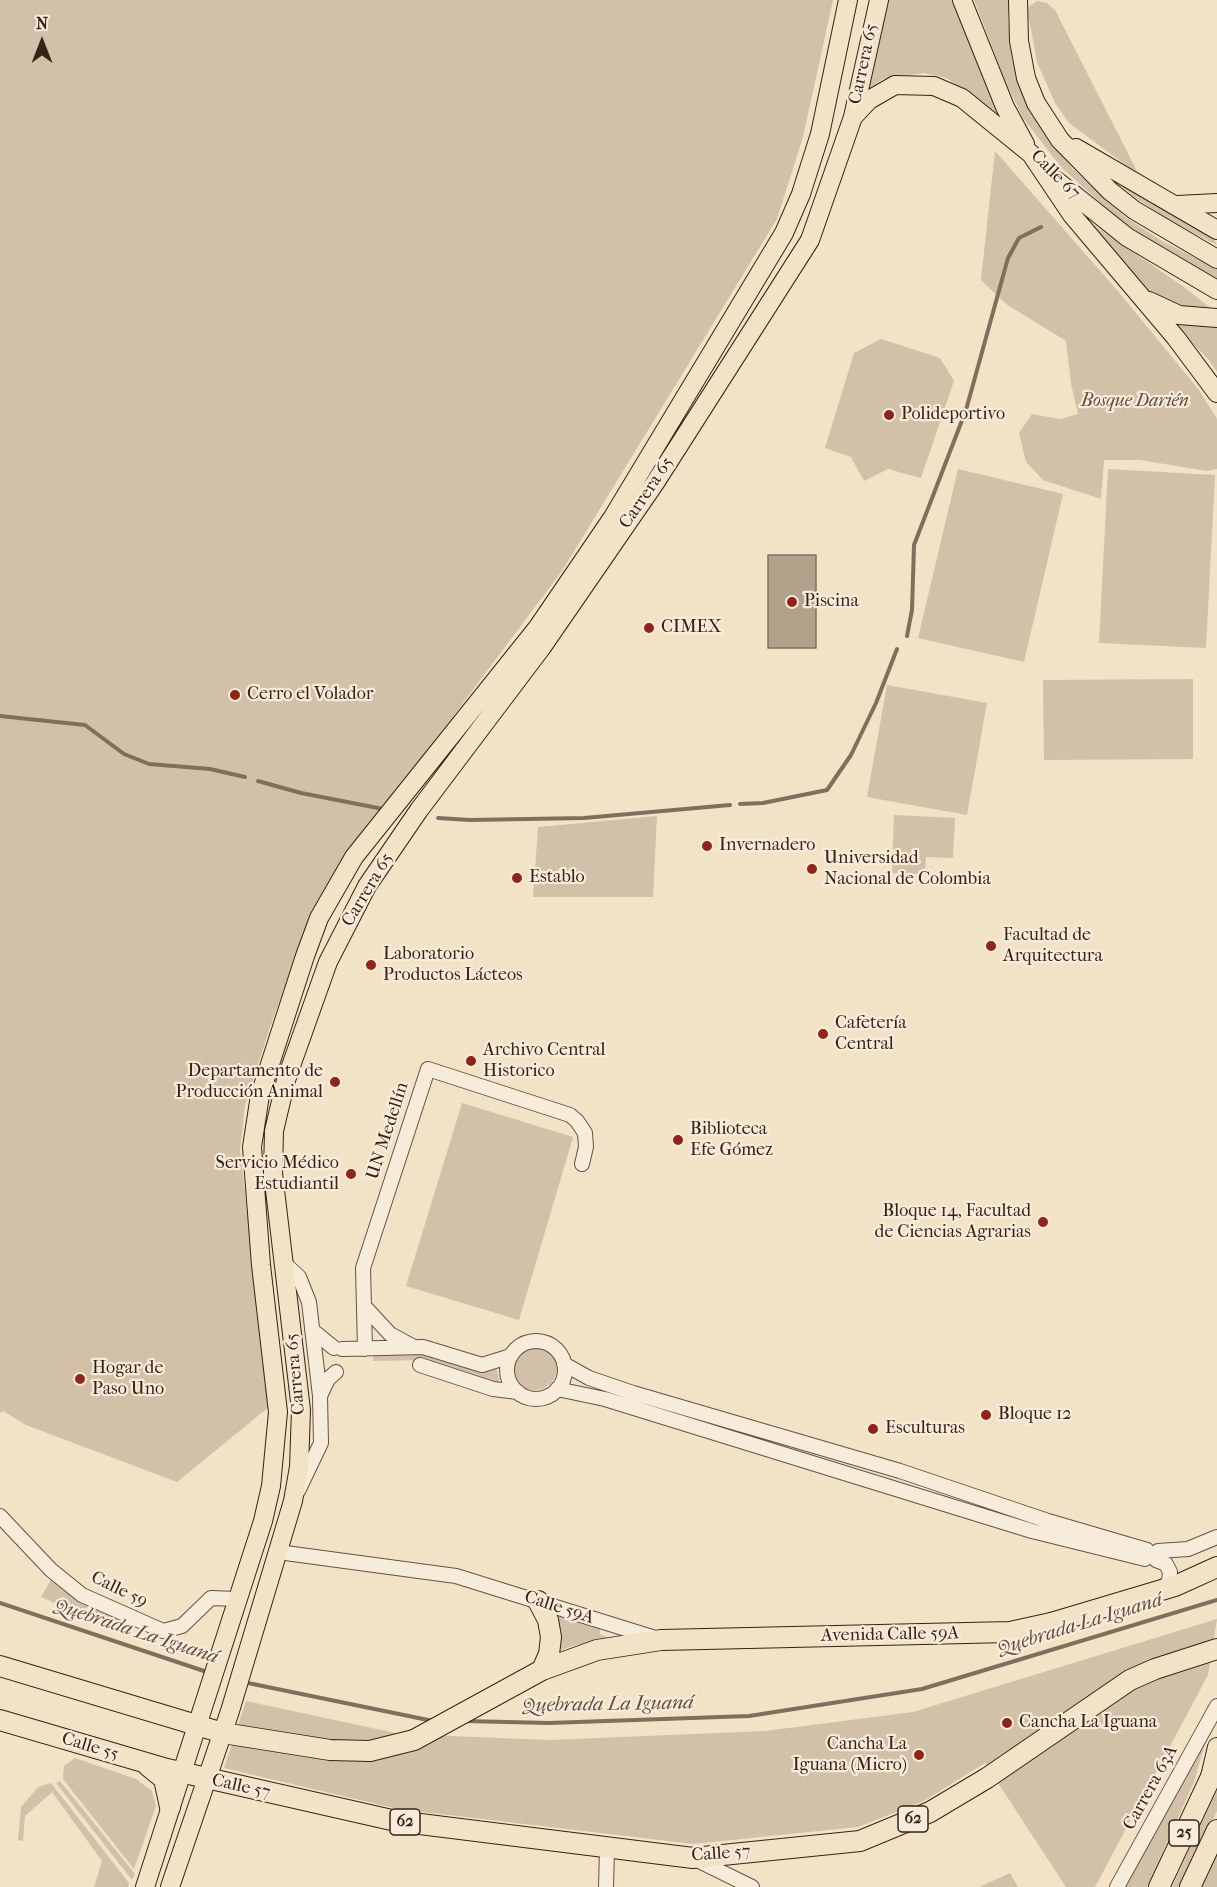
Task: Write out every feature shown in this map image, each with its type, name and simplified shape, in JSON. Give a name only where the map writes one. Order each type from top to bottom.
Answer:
[{"type":"highway","name":"Avenida Calle 59A","points":[[661,1640],[1010,1632],[1044,1625],[1160,1590],[1215,1567]]},
{"type":"highway","points":[[538,1601],[548,1620],[551,1637],[549,1654],[542,1670]]},
{"type":"highway","name":"Calle 59A","points":[[223,1733],[330,1750],[370,1751],[414,1740],[542,1670],[597,1650],[661,1640]]},
{"type":"highway","name":"Calle 57","points":[[181,1773],[396,1821],[693,1858],[860,1840],[930,1812],[987,1778],[1130,1680],[1179,1660],[1217,1649]]},
{"type":"highway","points":[[1179,1660],[1196,1660],[1217,1666]]},
{"type":"highway","points":[[0,1666],[223,1733]]},
{"type":"highway","name":"Calle 55","points":[[0,1720],[181,1773]]},
{"type":"highway","points":[[140,1762],[151,1767],[164,1779],[170,1807]]},
{"type":"highway","name":"25","points":[[1159,1887],[1213,1772]]},
{"type":"highway","name":"25","points":[[1190,1887],[1217,1830]]},
{"type":"main road","name":"Carrera 65","points":[[145,1887],[255,1544],[271,1486],[278,1412],[260,1253],[252,1147],[265,1076],[319,918],[354,857],[538,627],[613,517],[784,233],[801,194],[820,134],[848,0]]},
{"type":"main road","name":"Carrera 65","points":[[171,1887],[265,1601],[293,1501],[299,1467],[301,1410],[273,1173],[276,1117],[328,962],[351,914],[419,810],[543,646],[655,483],[810,240],[853,117],[879,0]]},
{"type":"main road","name":"Calle 67","points":[[962,0],[1005,106],[1031,154],[1070,193],[1127,237],[1217,290]]},
{"type":"main road","name":"Calle 67","points":[[1018,0],[1019,41],[1026,78],[1036,103],[1060,140],[1110,191],[1134,210],[1217,259]]},
{"type":"main road","points":[[853,117],[869,100],[895,85],[934,86],[962,98],[1031,154],[1072,215],[1140,295],[1217,393]]},
{"type":"main road","points":[[1060,140],[1217,230]]},
{"type":"main road","points":[[1173,205],[1217,203]]},
{"type":"main road","points":[[1140,295],[1179,315],[1217,318]]},
{"type":"main road","points":[[255,1544],[269,1546],[272,1551],[265,1601]]},
{"type":"main road","points":[[1213,1772],[1217,1747]]},
{"type":"street","name":"UN Medellín","points":[[364,1306],[363,1268],[428,1068],[570,1115],[585,1133],[586,1147],[582,1164]]},
{"type":"street","points":[[285,1264],[303,1286],[312,1330],[320,1396],[321,1443],[293,1501]]},
{"type":"street","points":[[364,1306],[390,1334],[412,1347]]},
{"type":"street","points":[[364,1306],[365,1349]]},
{"type":"street","points":[[312,1330],[338,1349],[412,1347],[431,1349],[476,1364],[497,1362],[511,1356],[527,1343],[544,1342],[557,1351],[564,1364],[564,1377],[557,1389],[540,1398],[527,1397],[518,1392],[493,1389],[420,1365]]},
{"type":"street","points":[[511,1356],[508,1375],[518,1392]]},
{"type":"street","points":[[564,1364],[589,1378],[633,1393],[900,1471],[1151,1555],[1166,1564],[1170,1572],[1169,1582],[1160,1590]]},
{"type":"street","points":[[320,1396],[328,1379],[336,1372]]},
{"type":"street","points":[[557,1389],[596,1397],[1032,1531],[1151,1555],[1188,1549],[1217,1537]]},
{"type":"street","name":"Calle 59","points":[[0,1516],[51,1570],[82,1595],[163,1631],[182,1626],[211,1598],[236,1602]]},
{"type":"street","name":"Calle 59A","points":[[278,1552],[443,1573],[661,1640]]},
{"type":"street","name":"Carrera 63A","points":[[1117,1887],[1217,1706]]},
{"type":"street","points":[[606,1887],[607,1849]]},
{"type":"street","points":[[693,1858],[752,1887]]},
{"type":"green space","name":"Cerro el Volador","points":[[0,0],[833,0],[803,137],[777,219],[562,571],[376,819],[304,937],[270,1027],[245,1105],[240,1150],[270,1406],[177,1482],[26,1425],[3,1411],[0,1413]]},
{"type":"green space","points":[[887,0],[952,0],[998,117],[970,93],[946,78],[924,73],[883,79],[868,89]]},
{"type":"green space","points":[[974,0],[1010,0],[1008,20],[1013,62],[1021,89],[1034,117],[1073,169],[1125,217],[1162,241],[1217,269],[1217,281],[1148,240],[1115,216],[1061,167],[1023,118],[1005,80]]},
{"type":"green space","points":[[1037,1],[1047,3],[1055,10],[1139,175],[1069,123],[1055,103],[1037,62],[1027,8]]},
{"type":"green space","name":"Bosque Darién","points":[[995,151],[1117,290],[1199,390],[1217,419],[1217,469],[1207,471],[1140,460],[1104,460],[1101,499],[1043,480],[1026,462],[1019,433],[1032,414],[1060,419],[1078,414],[1071,384],[1066,341],[1006,304],[981,280]]},
{"type":"green space","points":[[1109,176],[1213,237],[1217,245],[1173,223]]},
{"type":"green space","points":[[1085,219],[1184,287],[1213,310],[1193,310],[1162,300],[1149,292]]},
{"type":"green space","points":[[1167,318],[1217,325],[1217,372],[1209,360]]},
{"type":"green space","name":"Polideportivo","points":[[881,339],[940,358],[954,381],[921,478],[888,469],[864,481],[851,457],[825,448],[854,353]]},
{"type":"green space","points":[[958,469],[1063,494],[1024,662],[918,638]]},
{"type":"green space","points":[[1108,469],[1215,475],[1206,648],[1099,643]]},
{"type":"green space","points":[[1193,679],[1193,759],[1044,760],[1043,680]]},
{"type":"green space","points":[[887,685],[987,703],[967,815],[867,797]]},
{"type":"green space","points":[[894,815],[955,818],[953,858],[926,857],[925,874],[892,873]]},
{"type":"green space","points":[[657,816],[653,897],[533,897],[538,827]]},
{"type":"green space","points":[[462,1103],[573,1137],[519,1320],[406,1286]]},
{"type":"green space","points":[[535,1346],[551,1352],[557,1368],[551,1384],[535,1390],[519,1384],[513,1368],[519,1352]]},
{"type":"green space","points":[[423,1350],[496,1367],[500,1384],[422,1360],[373,1361],[373,1352]]},
{"type":"green space","points":[[52,1578],[89,1603],[83,1616],[41,1597]]},
{"type":"green space","points":[[94,1608],[127,1619],[123,1632],[90,1619]]},
{"type":"green space","points":[[551,1613],[600,1626],[600,1634],[608,1638],[556,1652]]},
{"type":"green space","points":[[1217,1619],[1208,1675],[1095,1887],[1066,1887],[985,1763],[924,1801],[858,1827],[693,1844],[398,1809],[224,1768],[246,1701],[400,1734],[550,1740],[765,1731],[913,1712]]},
{"type":"green space","points":[[1210,1727],[1194,1782],[1147,1887],[1122,1887]]},
{"type":"green space","points":[[75,1758],[136,1779],[152,1791],[156,1806],[134,1869],[63,1779],[64,1766]]},
{"type":"green space","points":[[60,1781],[135,1874],[132,1880],[56,1783]]},
{"type":"green space","points":[[51,1783],[129,1883],[128,1887],[94,1887],[102,1861],[52,1792],[25,1816],[23,1841],[18,1840],[21,1807],[38,1787]]},
{"type":"green space","points":[[1217,1789],[1217,1811],[1180,1887],[1172,1887]]},
{"type":"green space","points":[[1217,1848],[1217,1887],[1197,1887]]},
{"type":"green space","points":[[1010,1873],[1018,1887],[979,1887]]},
{"type":"shaded area","name":"Piscina","points":[[768,555],[816,555],[816,648],[768,648]]},
{"type":"waterway","points":[[907,636],[912,610],[914,545],[966,410],[1008,258],[1019,238],[1041,227]]},
{"type":"waterway","points":[[740,804],[763,803],[827,790],[851,755],[876,703],[897,649]]},
{"type":"waterway","points":[[0,716],[85,725],[124,754],[149,764],[210,769],[245,777]]},
{"type":"waterway","points":[[258,781],[301,793],[383,809]]},
{"type":"waterway","points":[[438,818],[470,820],[584,818],[730,805]]},
{"type":"waterway","name":"Quebrada La Iguaná","points":[[464,1721],[549,1723],[749,1716],[922,1689],[1217,1600]]},
{"type":"waterway","name":"Quebrada La Iguaná","points":[[0,1603],[210,1673]]},
{"type":"waterway","name":"Quebrada La Iguaná","points":[[243,1682],[433,1721]]},
{"type":"place","name":"Polideportivo","points":[[889,415]]},
{"type":"place","name":"Piscina","points":[[792,602]]},
{"type":"place","name":"CIMEX","points":[[649,628]]},
{"type":"place","name":"Cerro el Volador","points":[[235,695]]},
{"type":"place","name":"Invernadero","points":[[707,846]]},
{"type":"place","name":"Universidad Nacional de Colombia","points":[[812,869]]},
{"type":"place","name":"Establo","points":[[517,878]]},
{"type":"place","name":"Facultad de Arquitectura","points":[[991,946]]},
{"type":"place","name":"Laboratorio Productos Lácteos","points":[[371,965]]},
{"type":"place","name":"Cafetería Central","points":[[823,1034]]},
{"type":"place","name":"Archivo Central Historico","points":[[471,1061]]},
{"type":"place","name":"Departamento de Producción Animal","points":[[335,1082]]},
{"type":"place","name":"Biblioteca Efe Gómez","points":[[678,1140]]},
{"type":"place","name":"Servicio Médico Estudiantil","points":[[351,1174]]},
{"type":"place","name":"Bloque 14, Facultad de Ciencias Agrarias","points":[[1043,1222]]},
{"type":"place","name":"Hogar de Paso Uno","points":[[80,1379]]},
{"type":"place","name":"Bloque 12","points":[[986,1415]]},
{"type":"place","name":"Esculturas","points":[[873,1429]]},
{"type":"place","name":"Cancha La Iguana","points":[[1007,1723]]},
{"type":"place","name":"Cancha La Iguana (Micro)","points":[[919,1755]]}]
